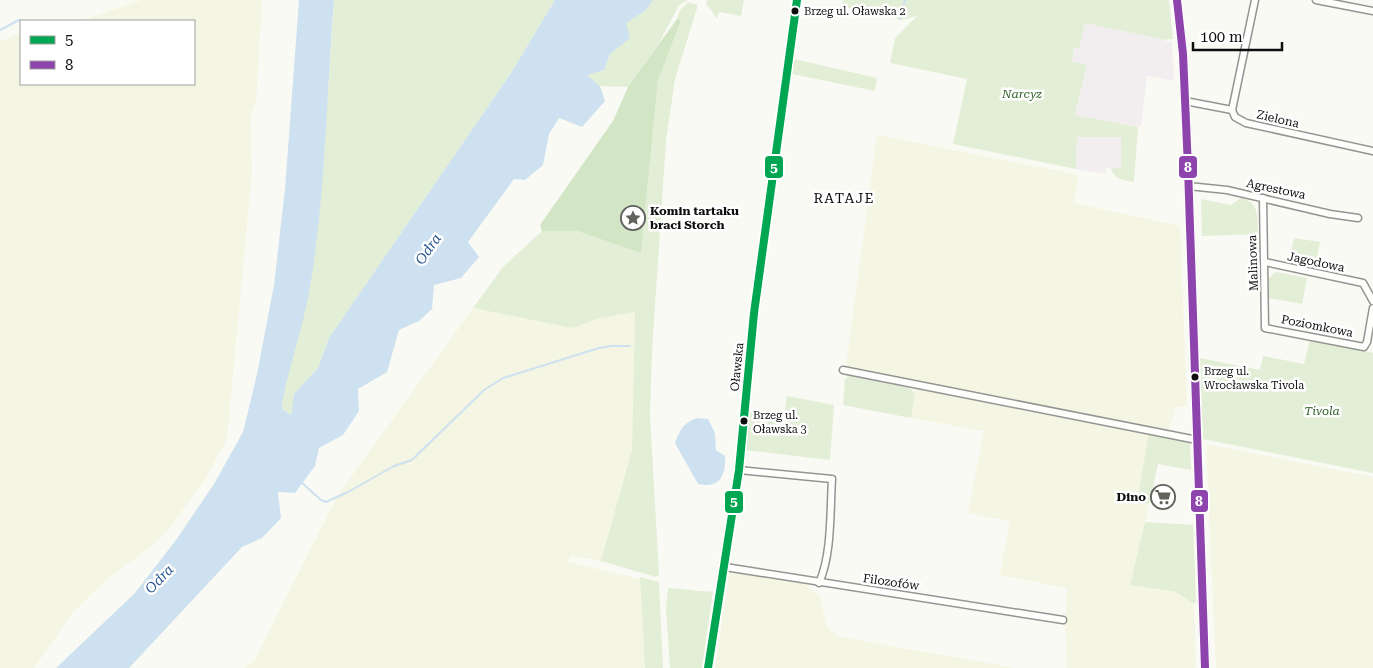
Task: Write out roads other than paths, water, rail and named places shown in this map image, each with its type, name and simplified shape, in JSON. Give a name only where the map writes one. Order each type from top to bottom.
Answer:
[{"type":"street","name":"Oławska","points":[[708,668],[725,567],[738,470],[754,313],[797,0]]},
{"type":"street","points":[[1177,0],[1183,54],[1185,101],[1205,668]]},
{"type":"street","points":[[1232,110],[1255,0]]},
{"type":"street","points":[[1316,0],[1373,11]]},
{"type":"street","name":"Zielona","points":[[1185,101],[1232,110],[1235,117],[1246,123],[1373,152]]},
{"type":"street","name":"Agrestowa","points":[[1188,186],[1227,190],[1330,214],[1358,218]]},
{"type":"street","name":"Malinowa","points":[[1262,198],[1265,262],[1265,328]]},
{"type":"street","name":"Jagodowa","points":[[1265,262],[1363,283],[1373,298]]},
{"type":"street","name":"Poziomkowa","points":[[1265,328],[1364,347],[1367,342],[1373,308]]},
{"type":"street","points":[[843,370],[1197,440]]},
{"type":"street","points":[[738,470],[832,479],[829,532],[823,575],[819,583]]},
{"type":"street","name":"Filozofów","points":[[725,567],[1064,620]]},
{"type":"water","name":"Odra","points":[[299,0],[334,0],[319,224],[308,298],[283,398],[282,409],[291,415],[294,394],[318,368],[329,338],[511,73],[555,0],[653,0],[646,10],[626,23],[630,38],[610,54],[604,70],[587,75],[600,86],[605,101],[582,127],[559,118],[549,134],[543,165],[525,180],[514,179],[468,242],[479,257],[461,278],[434,285],[432,309],[419,321],[399,330],[387,372],[358,389],[359,411],[343,435],[319,448],[315,466],[295,493],[278,492],[281,518],[262,538],[242,547],[129,668],[56,668],[135,593],[176,540],[214,484],[243,432],[257,374],[274,285],[285,189]]},
{"type":"water","points":[[697,418],[708,419],[715,433],[716,450],[725,456],[723,475],[712,484],[698,484],[675,443],[688,422]]},
{"type":"waterway","points":[[900,19],[905,0]]},
{"type":"waterway","points":[[0,30],[19,20]]},
{"type":"waterway","points":[[301,482],[321,500],[326,502],[394,466],[412,460],[484,390],[503,378],[599,348],[630,346]]},
{"type":"place","name":"Brzeg ul. Oławska 2","points":[[795,11]]},
{"type":"place","name":"Komin tartaku braci Storch","points":[[633,218]]},
{"type":"place","name":"Brzeg ul. Wrocławska Tivola","points":[[1195,377]]},
{"type":"place","name":"Brzeg ul. Oławska 3","points":[[744,421]]},
{"type":"place","name":"Dino","points":[[1163,497]]},
{"type":"district","name":"RATAJE","points":[[844,198]]},
{"type":"park label","name":"Narcyz","points":[[1022,94]]},
{"type":"park label","name":"Tivola","points":[[1322,411]]}]
